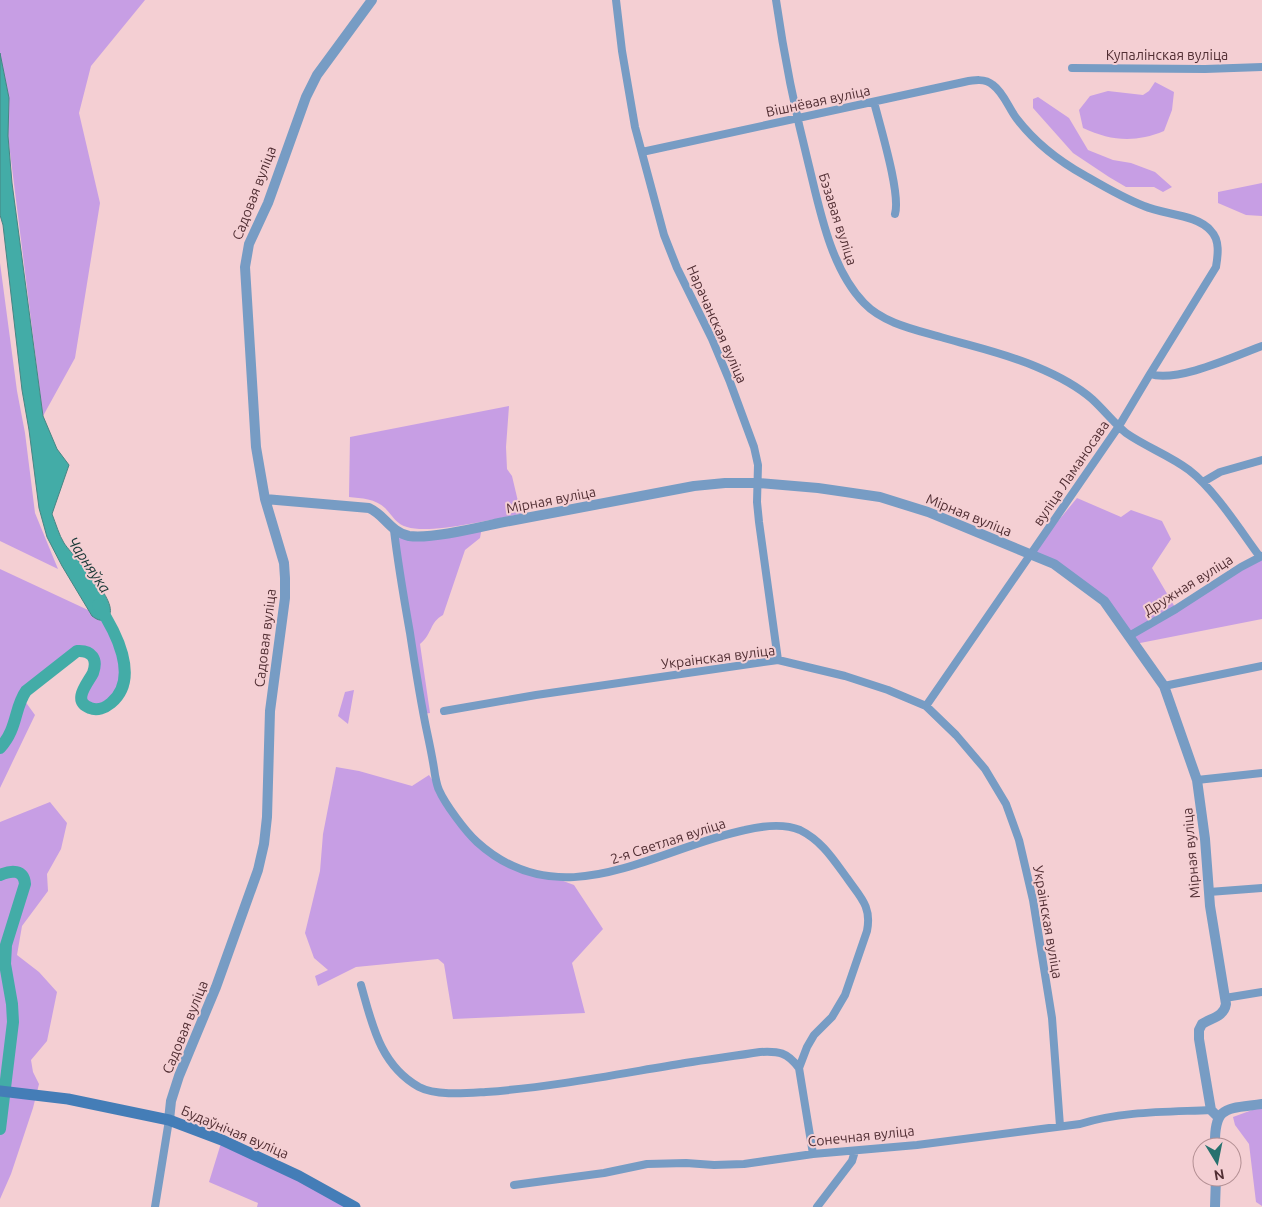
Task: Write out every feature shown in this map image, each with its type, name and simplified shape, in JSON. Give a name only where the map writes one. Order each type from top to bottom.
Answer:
[{"type":"main road","name":"Будаўнічая вуліца","points":[[0,1091],[68,1099],[169,1120],[222,1140],[299,1176],[355,1207]]},
{"type":"street","name":"Садовая вуліца","points":[[155,1207],[171,1101],[179,1076],[246,906],[258,870],[264,844],[267,817],[270,711],[285,598],[285,578],[284,563],[265,499],[256,447],[245,267],[246,256],[254,230],[268,203],[306,97],[316,75],[372,0]]},
{"type":"street","name":"Нарачанская вуліца","points":[[616,0],[622,51],[635,127],[664,234],[677,268],[712,339],[754,447],[758,466],[757,502],[759,522],[778,660]]},
{"type":"street","name":"Бэзавая вуліца","points":[[776,0],[797,119],[818,203],[830,242],[847,282],[865,304],[875,312],[902,326],[1003,354],[1052,373],[1079,388],[1136,440],[1188,469],[1203,482],[1261,557]]},
{"type":"street","name":"Купалінская вуліца","points":[[1072,68],[1205,69],[1262,67]]},
{"type":"street","name":"Вішнёвая вуліца","points":[[642,152],[974,80],[988,82],[998,89]]},
{"type":"street","name":"вуліца Ламаносава","points":[[926,706],[1119,426],[1216,267],[1218,258],[1213,232],[1206,226],[1197,221],[1146,207],[1072,168],[1049,151],[1023,127],[998,89]]},
{"type":"street","points":[[874,102],[895,191],[897,207],[894,214]]},
{"type":"street","points":[[1150,374],[1162,376],[1181,374],[1262,346]]},
{"type":"street","points":[[1203,482],[1220,472],[1262,460]]},
{"type":"street","name":"Мірная вуліца","points":[[394,530],[410,536],[437,534],[694,486],[758,483],[818,488],[880,497],[928,512],[1054,564],[1104,601],[1164,686],[1197,780],[1206,839],[1209,892],[1216,951],[1226,998]]},
{"type":"street","points":[[265,499],[369,508],[379,514],[394,530]]},
{"type":"street","name":"2-я Светлая вуліца","points":[[394,530],[423,714],[439,790],[456,816],[476,841],[498,857],[525,871],[553,878],[584,877],[629,868],[733,833],[764,826],[798,830],[816,840],[832,856],[865,903],[869,913],[869,921],[858,960],[844,995],[832,1017],[814,1035],[799,1068]]},
{"type":"street","name":"Дружная вуліца","points":[[1129,636],[1176,609],[1241,567],[1261,557]]},
{"type":"street","name":"Украінская вуліца","points":[[444,711],[536,695],[778,660],[845,676],[888,690],[926,706],[956,735],[985,769],[1006,804],[1019,840],[1033,900],[1052,1018],[1060,1126]]},
{"type":"street","points":[[1164,686],[1229,671],[1262,666]]},
{"type":"street","points":[[1197,780],[1262,773]]},
{"type":"street","points":[[1209,892],[1262,888]]},
{"type":"street","points":[[361,985],[380,1046],[404,1076],[420,1088],[437,1091],[465,1093],[559,1085],[760,1052],[785,1054],[799,1068],[813,1154]]},
{"type":"street","points":[[1215,1137],[1217,1113],[1199,1039],[1199,1030],[1202,1024],[1221,1015],[1225,1010],[1226,998],[1262,992]]},
{"type":"street","name":"Сонечная вуліца","points":[[514,1185],[604,1173],[647,1164],[744,1164],[813,1154],[855,1151],[1080,1124],[1099,1118],[1139,1113],[1217,1113],[1231,1108],[1262,1104]]},
{"type":"street","points":[[817,1207],[852,1161],[855,1151]]},
{"type":"street","points":[[1215,1207],[1216,1187]]},
{"type":"shaded area","points":[[0,0],[145,0],[91,66],[79,113],[100,203],[75,358],[43,416],[8,136],[9,98],[0,53]]},
{"type":"shaded area","points":[[1155,82],[1174,92],[1172,110],[1164,131],[1133,139],[1123,139],[1103,136],[1083,128],[1079,110],[1090,96],[1108,91],[1143,95],[1149,91]]},
{"type":"shaded area","points":[[1038,97],[1069,118],[1088,150],[1113,160],[1131,163],[1155,172],[1172,187],[1163,192],[1154,187],[1126,187],[1073,153],[1033,108],[1033,99]]},
{"type":"shaded area","points":[[1262,183],[1262,216],[1246,215],[1218,203],[1218,192]]},
{"type":"shaded area","points":[[0,263],[35,513],[58,569],[0,541]]},
{"type":"shaded area","points":[[509,406],[506,447],[507,469],[512,476],[521,514],[463,525],[418,529],[400,524],[385,508],[377,503],[368,499],[349,497],[350,437]]},
{"type":"shaded area","points":[[1077,498],[1121,517],[1131,510],[1162,521],[1171,539],[1152,568],[1176,609],[1262,556],[1262,619],[1135,644],[1104,601],[1031,554]]},
{"type":"shaded area","points":[[482,527],[480,538],[465,550],[443,615],[435,621],[420,644],[430,713],[423,714],[394,530],[403,534]]},
{"type":"shaded area","points":[[0,569],[88,610],[92,616],[102,620],[107,618],[119,643],[124,670],[121,688],[117,696],[105,708],[98,710],[90,708],[82,702],[84,690],[95,664],[94,658],[86,649],[74,653],[55,670],[29,688],[22,697],[35,715],[0,788]]},
{"type":"shaded area","points":[[354,690],[348,724],[338,716],[345,692]]},
{"type":"shaded area","points":[[336,767],[359,771],[412,786],[429,775],[456,816],[498,857],[574,885],[603,929],[572,963],[585,1013],[453,1019],[444,964],[438,959],[356,967],[318,986],[315,976],[328,970],[314,958],[305,933],[320,871],[323,834]]},
{"type":"shaded area","points":[[50,802],[67,823],[61,849],[47,874],[48,891],[22,926],[17,955],[39,972],[57,992],[47,1041],[31,1060],[33,1072],[39,1084],[33,1108],[11,1174],[0,1199],[0,822]]},
{"type":"shaded area","points":[[1262,1108],[1262,1206],[1256,1202],[1249,1144],[1235,1125],[1233,1117]]},
{"type":"shaded area","points":[[222,1140],[355,1207],[257,1207],[258,1203],[209,1182]]},
{"type":"water","points":[[0,53],[9,98],[8,136],[12,183],[43,416],[57,449],[69,465],[52,514],[64,543],[104,593],[109,603],[110,613],[106,619],[102,620],[92,616],[62,566],[47,537],[39,508],[22,390],[3,225],[0,215]]},
{"type":"waterway","name":"Чарняўка","points":[[0,748],[10,733],[19,704],[26,691],[77,651],[90,654],[95,664],[93,673],[82,692],[81,696],[84,705],[93,709],[104,708],[120,693],[124,681],[125,668],[122,654],[111,627],[98,605]]},
{"type":"waterway","name":"Чарняўка","points":[[0,875],[8,872],[20,873],[25,884],[6,945],[5,964],[13,1022],[0,1129]]}]
